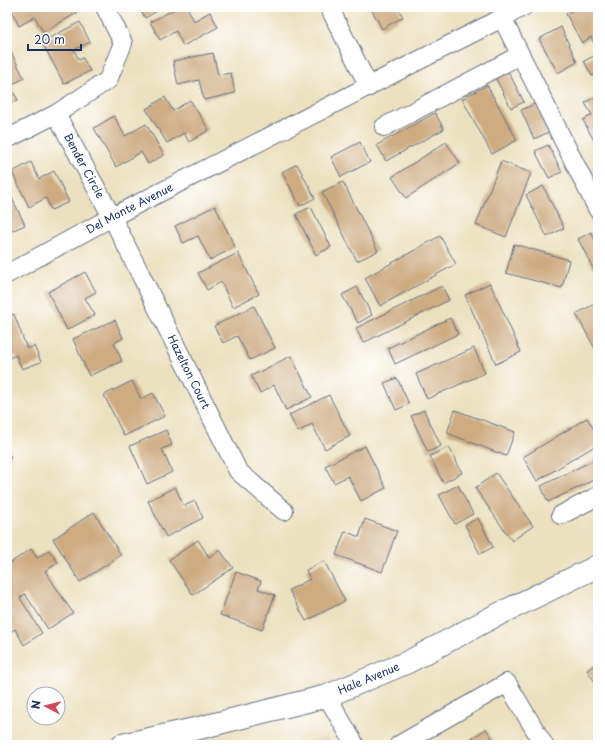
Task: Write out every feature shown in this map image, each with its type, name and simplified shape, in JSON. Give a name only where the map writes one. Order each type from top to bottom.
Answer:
[{"type":"main road","name":"Hale Avenue","points":[[122,745],[199,728],[327,696],[408,662],[491,618],[598,566]]},
{"type":"street","points":[[7,139],[56,114],[108,80],[124,43],[104,7]]},
{"type":"street","points":[[329,7],[369,87]]},
{"type":"street","points":[[523,7],[502,18],[598,210]]},
{"type":"street","name":"Del Monte Avenue","points":[[7,274],[112,218],[502,18]]},
{"type":"street","points":[[384,127],[520,55]]},
{"type":"street","name":"Bender Circle","points":[[56,114],[112,218]]},
{"type":"street","name":"Hazelton Court","points":[[112,218],[238,471],[284,511]]},
{"type":"street","points":[[561,515],[598,496]]},
{"type":"street","points":[[399,745],[507,683],[544,745]]},
{"type":"street","points":[[327,696],[356,745]]},
{"type":"shaded area","points":[[327,736],[333,745],[301,745]]},
{"type":"building","points":[[74,7],[77,13],[43,32],[35,17],[19,26],[10,8]]},
{"type":"building","points":[[139,7],[164,7],[145,18]]},
{"type":"building","points":[[179,7],[187,7],[194,21],[210,12],[218,27],[183,46],[176,31],[160,40],[150,22]]},
{"type":"building","points":[[370,7],[397,7],[403,17],[382,29]]},
{"type":"building","points":[[578,7],[592,7],[598,18],[597,50],[591,37],[582,43],[566,14]]},
{"type":"building","points":[[80,22],[90,42],[74,50],[79,60],[83,58],[90,71],[64,84],[42,42]]},
{"type":"building","points":[[561,27],[577,62],[558,73],[539,39]]},
{"type":"building","points":[[7,44],[24,78],[10,86],[18,100],[7,105]]},
{"type":"building","points":[[213,53],[218,75],[231,73],[235,93],[204,100],[199,80],[178,85],[173,61]]},
{"type":"building","points":[[598,54],[598,73],[592,76],[584,61]]},
{"type":"building","points":[[508,71],[524,102],[511,108],[495,77]]},
{"type":"building","points":[[487,85],[517,140],[492,154],[462,99]]},
{"type":"building","points":[[598,95],[598,148],[583,120],[592,115],[585,103]]},
{"type":"building","points":[[165,97],[173,111],[190,100],[209,130],[189,142],[184,133],[167,143],[146,109]]},
{"type":"building","points":[[537,103],[549,132],[534,139],[521,110]]},
{"type":"building","points":[[435,113],[444,129],[386,161],[377,145]]},
{"type":"building","points":[[114,116],[125,136],[146,124],[164,155],[148,164],[141,152],[116,167],[94,128]]},
{"type":"building","points":[[360,142],[370,162],[341,177],[331,157]]},
{"type":"building","points":[[446,142],[460,163],[406,198],[392,177]]},
{"type":"building","points":[[548,145],[562,172],[549,178],[535,151]]},
{"type":"building","points":[[501,161],[531,173],[506,237],[476,225]]},
{"type":"building","points":[[31,162],[39,179],[54,171],[69,202],[51,210],[46,198],[29,207],[12,172]]},
{"type":"building","points":[[297,164],[315,198],[300,206],[282,172]]},
{"type":"building","points":[[343,182],[378,251],[357,261],[322,192]]},
{"type":"building","points":[[543,186],[564,228],[547,237],[526,195]]},
{"type":"building","points":[[10,194],[25,225],[7,233],[7,196]]},
{"type":"building","points":[[215,206],[235,247],[210,260],[198,236],[183,243],[175,226]]},
{"type":"building","points":[[311,207],[331,247],[316,255],[296,214]]},
{"type":"building","points":[[591,232],[598,246],[598,268],[594,270],[578,239]]},
{"type":"building","points":[[440,236],[456,264],[380,306],[365,278]]},
{"type":"building","points":[[514,244],[569,260],[562,288],[506,273]]},
{"type":"building","points":[[238,253],[259,294],[233,307],[221,282],[207,290],[198,273]]},
{"type":"building","points":[[85,272],[96,292],[85,298],[95,315],[67,330],[48,292]]},
{"type":"building","points":[[490,283],[521,352],[496,364],[465,295]]},
{"type":"building","points":[[442,286],[449,300],[363,343],[356,328]]},
{"type":"building","points":[[357,287],[372,315],[358,323],[342,295]]},
{"type":"building","points":[[598,302],[598,354],[576,314]]},
{"type":"building","points":[[254,306],[275,348],[250,360],[237,336],[223,343],[214,326]]},
{"type":"building","points":[[14,314],[27,349],[34,346],[41,362],[22,369],[16,355],[7,359],[7,317]]},
{"type":"building","points":[[450,318],[458,334],[395,364],[388,348]]},
{"type":"building","points":[[115,320],[123,338],[114,343],[122,361],[89,376],[73,339]]},
{"type":"building","points":[[474,348],[485,373],[427,399],[416,374]]},
{"type":"building","points":[[291,356],[312,397],[286,410],[274,385],[260,393],[251,376]]},
{"type":"building","points":[[397,378],[409,404],[396,410],[384,383]]},
{"type":"building","points":[[132,381],[141,399],[153,393],[165,416],[124,436],[104,395]]},
{"type":"building","points":[[329,395],[350,436],[325,449],[312,424],[298,432],[289,415]]},
{"type":"building","points":[[424,410],[441,446],[428,452],[411,416]]},
{"type":"building","points":[[455,410],[515,432],[506,456],[447,433]]},
{"type":"building","points":[[587,418],[598,436],[598,444],[537,481],[523,457]]},
{"type":"building","points":[[166,430],[172,445],[162,449],[172,472],[147,484],[130,446]]},
{"type":"building","points":[[365,446],[386,488],[361,501],[348,476],[334,483],[325,466]]},
{"type":"building","points":[[449,447],[462,473],[443,483],[430,456]]},
{"type":"building","points":[[7,450],[11,458],[7,460]]},
{"type":"building","points":[[598,458],[598,478],[548,502],[541,486]]},
{"type":"building","points":[[496,473],[533,526],[512,541],[475,488]]},
{"type":"building","points":[[458,485],[473,514],[455,524],[439,495]]},
{"type":"building","points":[[175,487],[184,506],[195,501],[203,518],[166,537],[148,501]]},
{"type":"building","points":[[94,512],[121,555],[80,582],[53,539]]},
{"type":"building","points":[[478,518],[493,547],[480,554],[465,525]]},
{"type":"building","points":[[365,519],[397,531],[382,572],[336,555],[345,531],[359,537]]},
{"type":"building","points":[[198,540],[209,557],[220,550],[233,568],[193,595],[169,560]]},
{"type":"building","points":[[31,549],[37,558],[49,550],[58,563],[45,571],[73,613],[48,629],[25,594],[20,598],[42,633],[24,645],[15,629],[7,634],[7,565]]},
{"type":"building","points":[[324,561],[345,601],[306,621],[289,590],[310,579],[306,570]]},
{"type":"building","points":[[236,572],[261,581],[258,589],[275,595],[262,630],[220,615]]},
{"type":"building","points":[[598,662],[598,684],[597,685],[587,670]]},
{"type":"building","points":[[486,729],[497,745],[462,745]]}]
